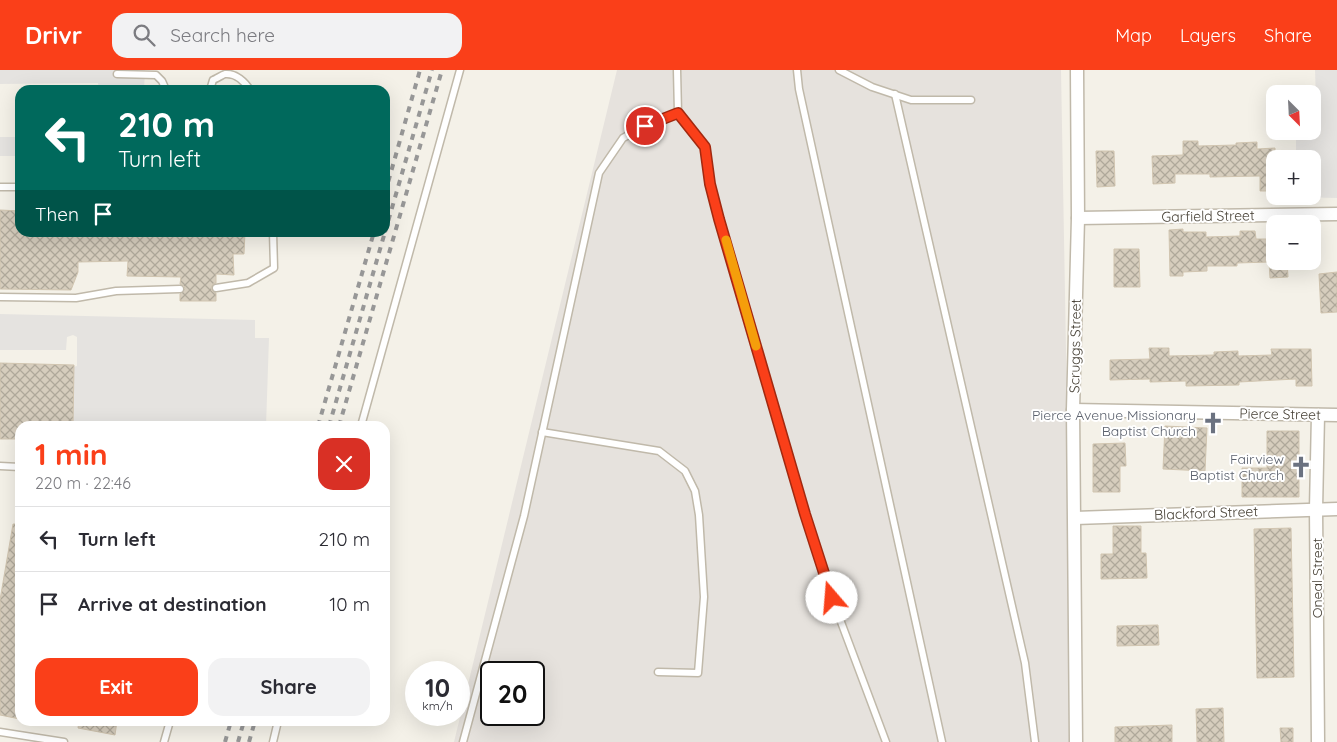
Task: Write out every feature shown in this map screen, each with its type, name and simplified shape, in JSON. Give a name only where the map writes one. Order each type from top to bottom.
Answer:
[{"type":"street","name":"Scruggs Street","points":[[1076,742],[1074,410],[1078,218],[1077,70]]},
{"type":"street","name":"Garfield Street","points":[[1078,218],[1337,214]]},
{"type":"street","name":"Pierce Street","points":[[1074,410],[1337,415]]},
{"type":"street","name":"Oneal Street","points":[[1318,415],[1316,509],[1318,742]]},
{"type":"street","name":"Blackford Street","points":[[1075,518],[1337,509]]},
{"type":"lane","points":[[361,421],[460,70]]},
{"type":"lane","points":[[677,70],[678,113],[705,147],[716,210],[805,514],[838,614],[886,742]]},
{"type":"lane","points":[[797,70],[799,89],[942,742]]},
{"type":"lane","points":[[839,70],[872,87],[911,100],[971,100]]},
{"type":"lane","points":[[117,74],[156,75],[164,85]]},
{"type":"lane","points":[[212,85],[213,80],[225,74],[236,76],[247,85]]},
{"type":"lane","points":[[895,94],[1025,663],[1035,742]]},
{"type":"lane","points":[[463,742],[524,516],[599,173],[623,138],[645,126],[678,113]]},
{"type":"lane","points":[[0,187],[15,187]]},
{"type":"lane","points":[[216,288],[248,284],[274,268],[273,237]]},
{"type":"lane","points":[[0,297],[76,298],[116,291],[180,289]]},
{"type":"lane","points":[[542,432],[660,451],[685,471],[692,484],[699,515],[704,597],[698,673],[658,672]]},
{"type":"lane","points":[[0,466],[15,467]]},
{"type":"lane","points":[[164,742],[169,726]]},
{"type":"lane","points":[[273,742],[277,726]]},
{"type":"lane","points":[[0,732],[64,742]]},
{"type":"shaded area","points":[[0,70],[145,70],[144,85],[98,85],[98,83],[0,84]]},
{"type":"shaded area","points":[[617,70],[1061,70],[1073,742],[454,742],[458,726],[470,726],[470,676]]},
{"type":"shaded area","points":[[1315,70],[1337,70],[1337,198],[1321,198],[1321,150],[1296,150],[1296,140],[1321,140],[1321,85],[1316,85]]},
{"type":"shaded area","points":[[0,137],[15,137],[15,156],[0,156]]},
{"type":"shaded area","points":[[0,314],[255,320],[255,338],[269,338],[266,421],[73,421],[73,367],[77,366],[77,337],[73,335],[67,337],[66,350],[0,350]]},
{"type":"building","points":[[1183,141],[1198,141],[1198,146],[1236,145],[1236,143],[1257,142],[1257,149],[1275,148],[1275,150],[1266,150],[1266,191],[1260,191],[1260,176],[1210,177],[1210,174],[1175,174],[1175,183],[1153,184],[1152,156],[1183,155]]},
{"type":"building","points":[[1096,151],[1114,151],[1115,186],[1097,187]]},
{"type":"building","points":[[0,210],[15,211],[15,237],[245,237],[244,254],[233,254],[234,275],[216,274],[216,283],[211,288],[216,293],[216,301],[180,301],[180,294],[185,289],[180,284],[181,277],[127,276],[128,261],[78,262],[78,272],[71,290],[0,289]]},
{"type":"building","points":[[1183,229],[1183,232],[1206,232],[1206,237],[1240,236],[1240,231],[1255,231],[1256,239],[1266,239],[1266,262],[1237,263],[1237,266],[1207,266],[1207,271],[1183,272],[1183,276],[1170,276],[1169,230]]},
{"type":"building","points":[[1114,249],[1139,249],[1140,287],[1114,287]]},
{"type":"building","points":[[1270,270],[1288,270],[1288,277],[1270,278]]},
{"type":"building","points":[[1337,272],[1337,312],[1321,313],[1319,274]]},
{"type":"building","points":[[1149,348],[1169,348],[1169,356],[1214,355],[1214,352],[1238,351],[1238,356],[1272,355],[1271,349],[1311,349],[1312,386],[1296,386],[1296,379],[1239,382],[1239,385],[1186,386],[1186,381],[1150,382],[1150,379],[1110,380],[1110,360],[1150,359]]},
{"type":"building","points":[[0,363],[74,365],[73,421],[15,421],[15,439],[0,439]]},
{"type":"building","points":[[1165,426],[1207,428],[1205,471],[1163,469]]},
{"type":"building","points":[[1267,431],[1299,431],[1299,497],[1242,497],[1242,468],[1267,468]]},
{"type":"building","points":[[1125,443],[1126,466],[1120,466],[1120,492],[1093,492],[1093,444]]},
{"type":"building","points":[[13,524],[15,524],[15,718],[0,715],[0,600]]},
{"type":"building","points":[[1113,526],[1141,526],[1141,553],[1146,553],[1147,578],[1101,579],[1101,554],[1113,554]]},
{"type":"building","points":[[1291,528],[1294,677],[1257,678],[1254,529]]},
{"type":"building","points":[[1158,625],[1159,645],[1117,646],[1117,626]]},
{"type":"building","points":[[1223,708],[1224,742],[1197,742],[1196,709]]},
{"type":"building","points":[[1172,725],[1172,742],[1115,742],[1115,727]]},
{"type":"building","points":[[78,726],[116,726],[115,735],[78,728]]},
{"type":"building","points":[[1280,728],[1293,728],[1293,742],[1281,742]]},
{"type":"railway","points":[[390,175],[420,70]]},
{"type":"railway","points":[[390,215],[432,70]]},
{"type":"railway","points":[[340,421],[442,70]]},
{"type":"railway","points":[[319,421],[373,237]]},
{"type":"railway","points":[[330,421],[384,237]]},
{"type":"railway","points":[[225,742],[230,726]]},
{"type":"railway","points":[[238,742],[243,726]]},
{"type":"railway","points":[[249,742],[254,726]]},
{"type":"slow traffic","points":[[726,240],[756,346]]},
{"type":"place","name":"Pierce Avenue Missionary Baptist Church","points":[[1213,423]]},
{"type":"place","name":"Fairview Baptist Church","points":[[1301,467]]},
{"type":"route","points":[[645,126],[678,113],[705,147],[710,184],[719,219],[805,514],[832,598]]}]
